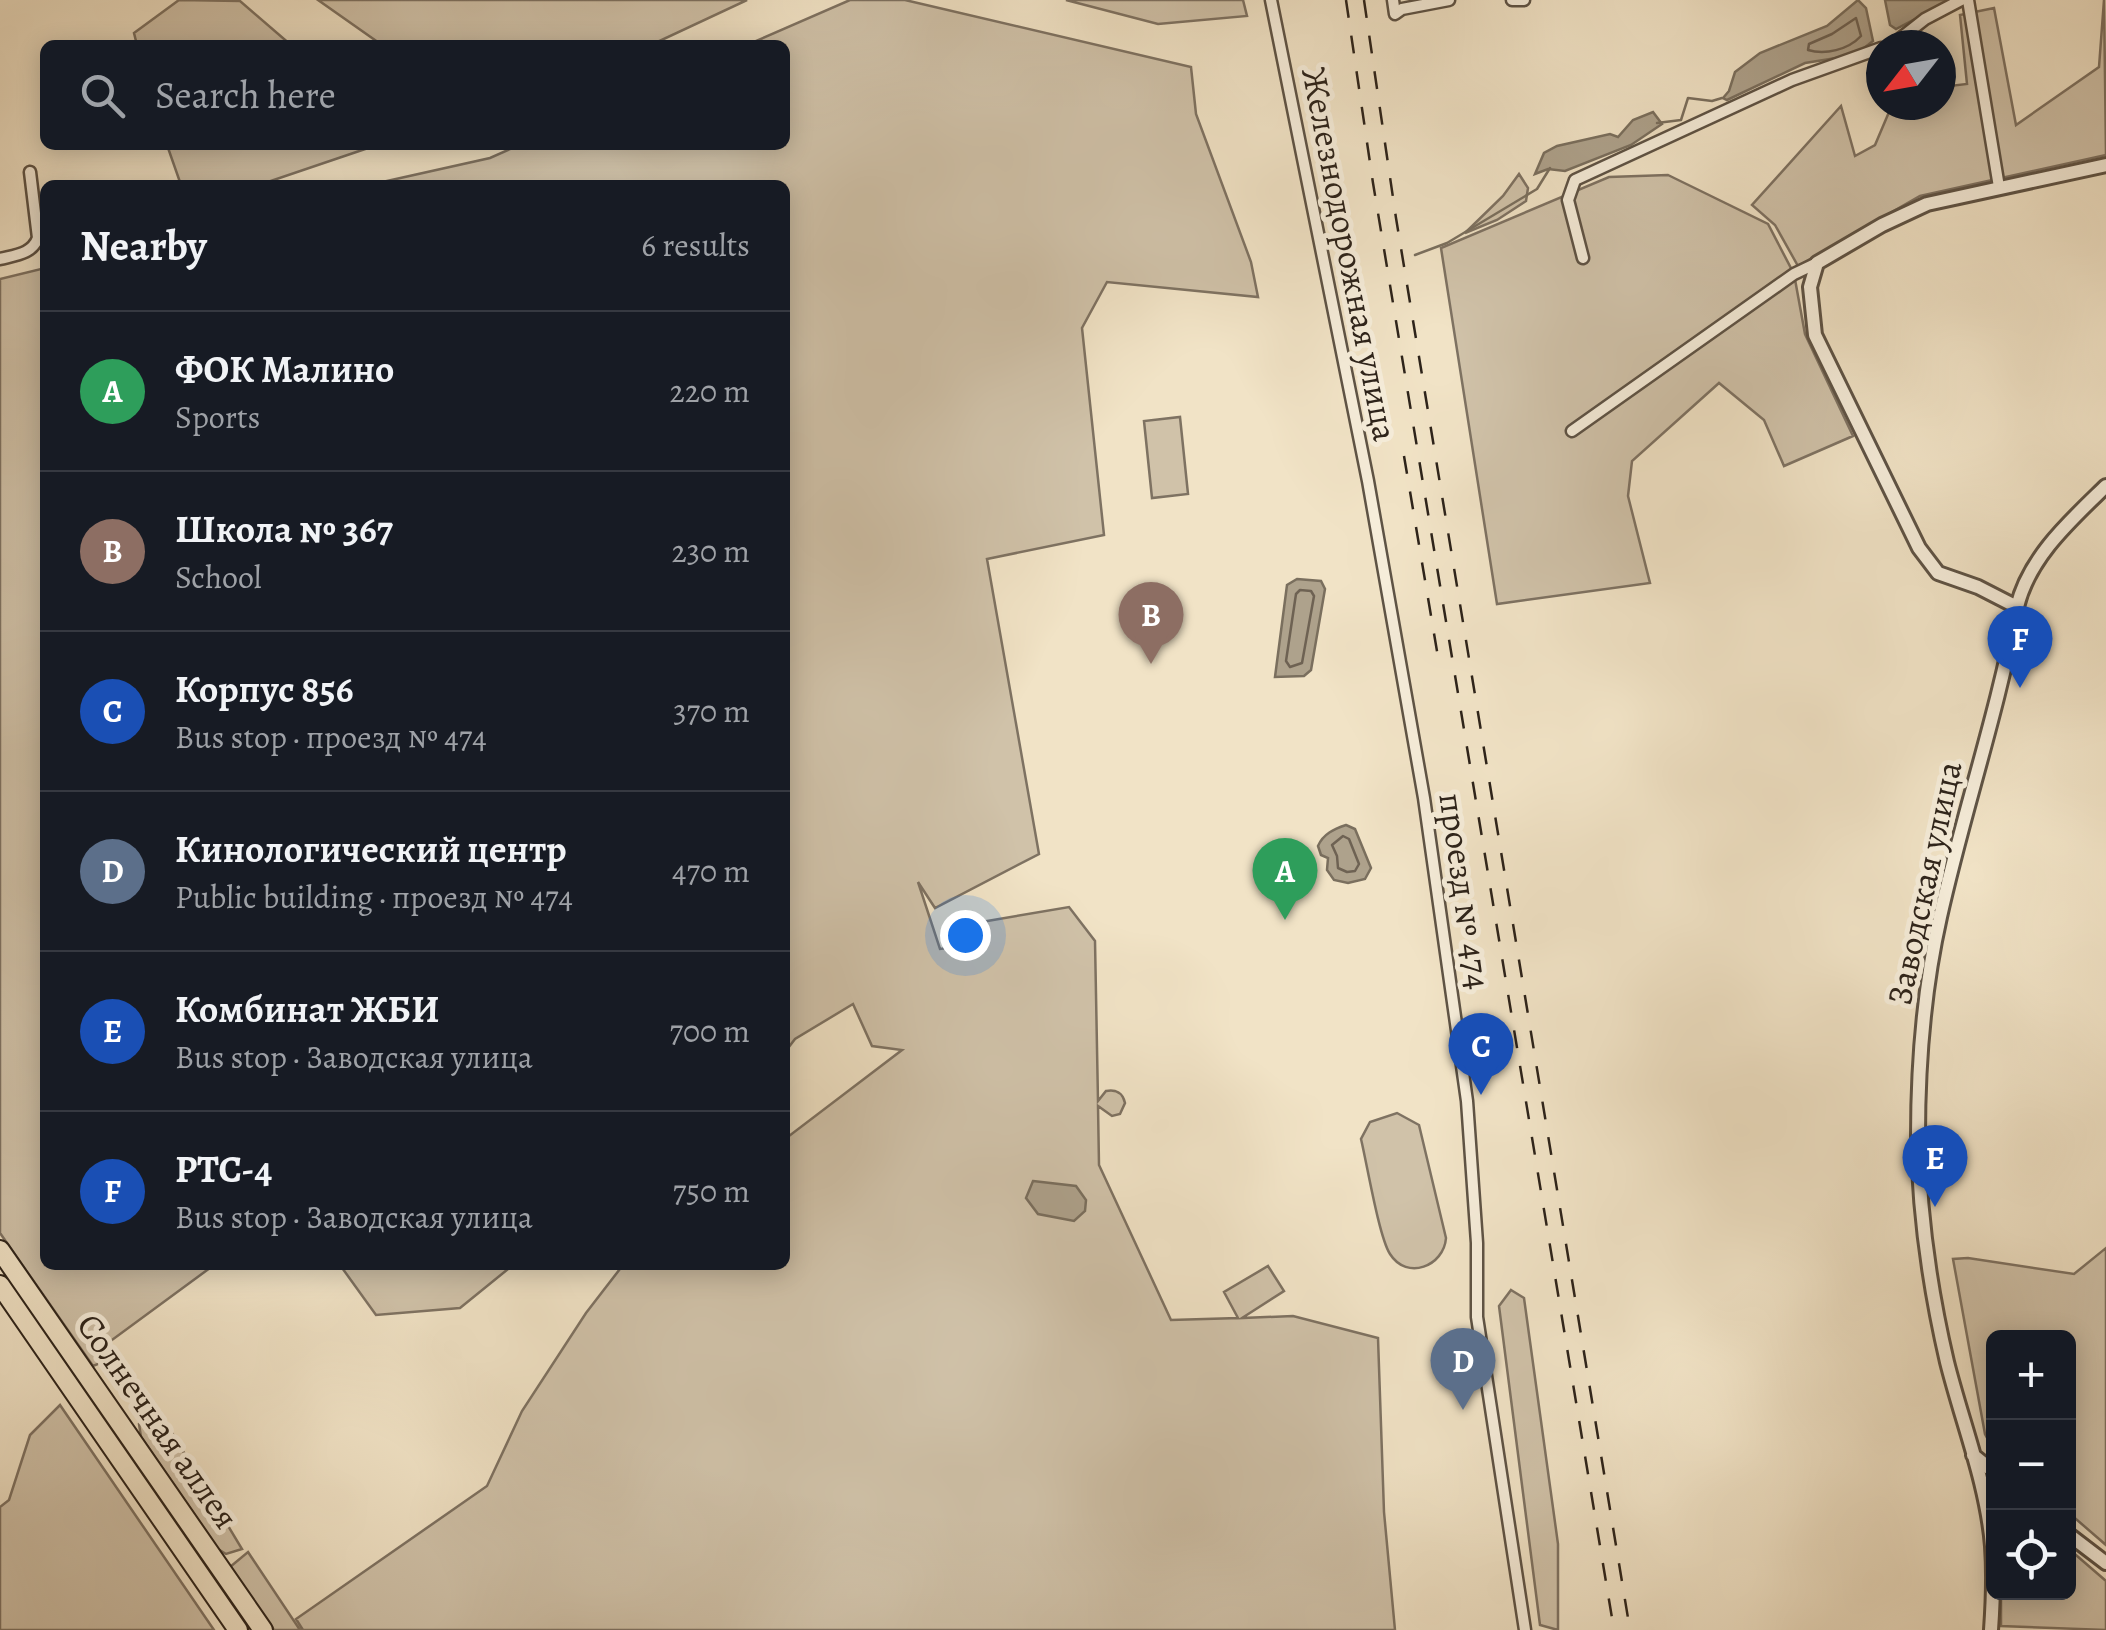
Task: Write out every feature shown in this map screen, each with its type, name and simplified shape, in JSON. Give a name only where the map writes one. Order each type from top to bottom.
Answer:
[{"type":"main road","name":"Солнечная аллея","points":[[0,1250],[263,1630]]},
{"type":"main road","name":"Солнечная аллея","points":[[0,1285],[238,1630]]},
{"type":"street","name":"Железнодорожная улица","points":[[1271,0],[1374,518]]},
{"type":"street","points":[[1398,4],[1448,0]]},
{"type":"street","points":[[1512,0],[1524,0]]},
{"type":"street","points":[[1912,30],[1961,0]]},
{"type":"street","points":[[1968,0],[2000,187]]},
{"type":"street","points":[[1583,258],[1568,200],[1576,180],[1792,80],[1866,53]]},
{"type":"street","points":[[1572,431],[1794,274],[1882,225],[1927,204],[2106,165]]},
{"type":"street","points":[[0,259],[26,252],[38,238],[30,172]]},
{"type":"street","points":[[1818,263],[1810,288],[1815,335],[1918,548],[1938,573],[2017,607]]},
{"type":"street","name":"Заводская улица","points":[[1986,1513],[1947,1359],[1927,1254],[1918,1137],[1923,1023],[1940,920],[1971,792],[2003,684],[2021,590],[2057,535],[2106,486]]},
{"type":"street","name":"проезд № 474","points":[[1374,518],[1424,798],[1468,1100],[1477,1243],[1477,1317],[1525,1630]]},
{"type":"street","points":[[1973,1455],[1986,1466]]},
{"type":"street","points":[[2076,1540],[2106,1563]]},
{"type":"street","name":"Заводская улица","points":[[1992,1600],[1992,1630]]},
{"type":"shaded area","points":[[179,0],[240,1],[285,40],[136,40],[134,33]]},
{"type":"shaded area","points":[[318,0],[747,0],[662,40],[375,40]]},
{"type":"shaded area","points":[[850,0],[905,0],[1191,67],[1196,114],[1251,262],[1258,297],[1107,282],[1082,328],[1104,535],[987,559],[1039,854],[935,908],[918,882],[940,949],[984,944],[970,924],[1069,907],[1095,941],[1098,1101],[1106,1091],[1113,1091],[1121,1094],[1125,1103],[1120,1114],[1112,1116],[1098,1106],[1099,1165],[1171,1320],[1238,1318],[1224,1292],[1268,1266],[1284,1291],[1242,1318],[1293,1316],[1378,1338],[1384,1512],[1395,1630],[303,1630],[296,1619],[487,1486],[522,1411],[619,1270],[790,1270],[790,1135],[902,1050],[872,1046],[853,1004],[790,1046],[790,180],[391,180],[490,158],[508,150],[790,150],[790,40],[758,40]]},
{"type":"shaded area","points":[[1066,0],[1243,0],[1247,16],[1158,24]]},
{"type":"shaded area","points":[[2104,0],[2106,155],[1920,196],[1798,266],[1775,225],[1752,205],[1841,106],[1855,156],[1875,145],[1886,120],[1956,120],[1956,85],[1967,84],[1960,15],[1994,8],[2016,125],[2099,67]]},
{"type":"shaded area","points":[[169,150],[362,150],[274,180],[179,180]]},
{"type":"shaded area","points":[[1519,174],[1528,188],[1526,201],[1497,220],[1465,233],[1503,196]]},
{"type":"shaded area","points":[[1668,175],[1768,224],[1794,274],[1805,334],[1853,436],[1784,466],[1764,420],[1719,383],[1632,461],[1628,496],[1650,583],[1497,604],[1441,248],[1609,177]]},
{"type":"shaded area","points":[[40,269],[40,1270],[207,1270],[101,1348],[108,1360],[93,1366],[0,1233],[0,279]]},
{"type":"shaded area","points":[[1180,417],[1188,494],[1152,498],[1144,421]]},
{"type":"shaded area","points":[[1397,1113],[1419,1125],[1446,1238],[1439,1256],[1424,1267],[1406,1267],[1390,1254],[1361,1139],[1370,1122]]},
{"type":"shaded area","points":[[2106,1248],[2106,1545],[2076,1519],[2076,1330],[1986,1330],[1986,1436],[1953,1259],[2074,1274]]},
{"type":"shaded area","points":[[344,1270],[507,1270],[460,1308],[376,1315]]},
{"type":"shaded area","points":[[1511,1290],[1524,1298],[1558,1544],[1558,1630],[1540,1625],[1499,1306]]},
{"type":"shaded area","points":[[60,1405],[214,1630],[0,1630],[0,1507],[9,1500],[30,1435]]},
{"type":"shaded area","points":[[157,1408],[242,1549],[226,1554],[218,1549],[141,1437],[139,1424]]},
{"type":"shaded area","points":[[248,1552],[300,1630],[274,1630],[230,1567]]},
{"type":"shaded area","points":[[2076,1555],[2106,1581],[2106,1630],[2001,1626],[2001,1600],[2076,1600]]},
{"type":"water","points":[[1858,0],[1866,8],[1871,30],[1866,30],[1866,46],[1855,55],[1805,63],[1727,100],[1723,98],[1735,72],[1760,53],[1827,26]]},
{"type":"water","points":[[1885,0],[1951,0],[1896,29],[1890,25]]},
{"type":"water","points":[[1653,112],[1662,124],[1631,145],[1565,171],[1548,169],[1535,174],[1544,153],[1557,146],[1610,134],[1618,137],[1633,120]]},
{"type":"water","points":[[1297,579],[1321,581],[1325,589],[1311,670],[1304,676],[1275,677],[1287,585]]},
{"type":"water","points":[[1346,825],[1355,829],[1371,868],[1365,879],[1348,883],[1334,880],[1327,870],[1328,858],[1321,855],[1318,846],[1329,832]]},
{"type":"water","points":[[1033,1181],[1076,1186],[1086,1200],[1085,1211],[1074,1221],[1038,1214],[1026,1198]]},
{"type":"waterway","points":[[1657,123],[1681,120],[1688,98],[1722,98]]},
{"type":"waterway","points":[[1415,255],[1447,243],[1537,189],[1550,168]]},
{"type":"railway","points":[[1346,0],[1373,183],[1614,1630]]},
{"type":"railway","points":[[1364,0],[1396,218],[1630,1630]]},
{"type":"railway","points":[[1404,456],[1439,663]]},
{"type":"place","name":"Школа № 367","points":[[1151,664]]},
{"type":"place","name":"РТС-4","points":[[2020,688]]},
{"type":"place","name":"ФОК Малино","points":[[1285,920]]},
{"type":"place","name":"Корпус 856","points":[[1481,1095]]},
{"type":"place","name":"Комбинат ЖБИ","points":[[1935,1207]]},
{"type":"place","name":"Кинологический центр","points":[[1463,1410]]}]
